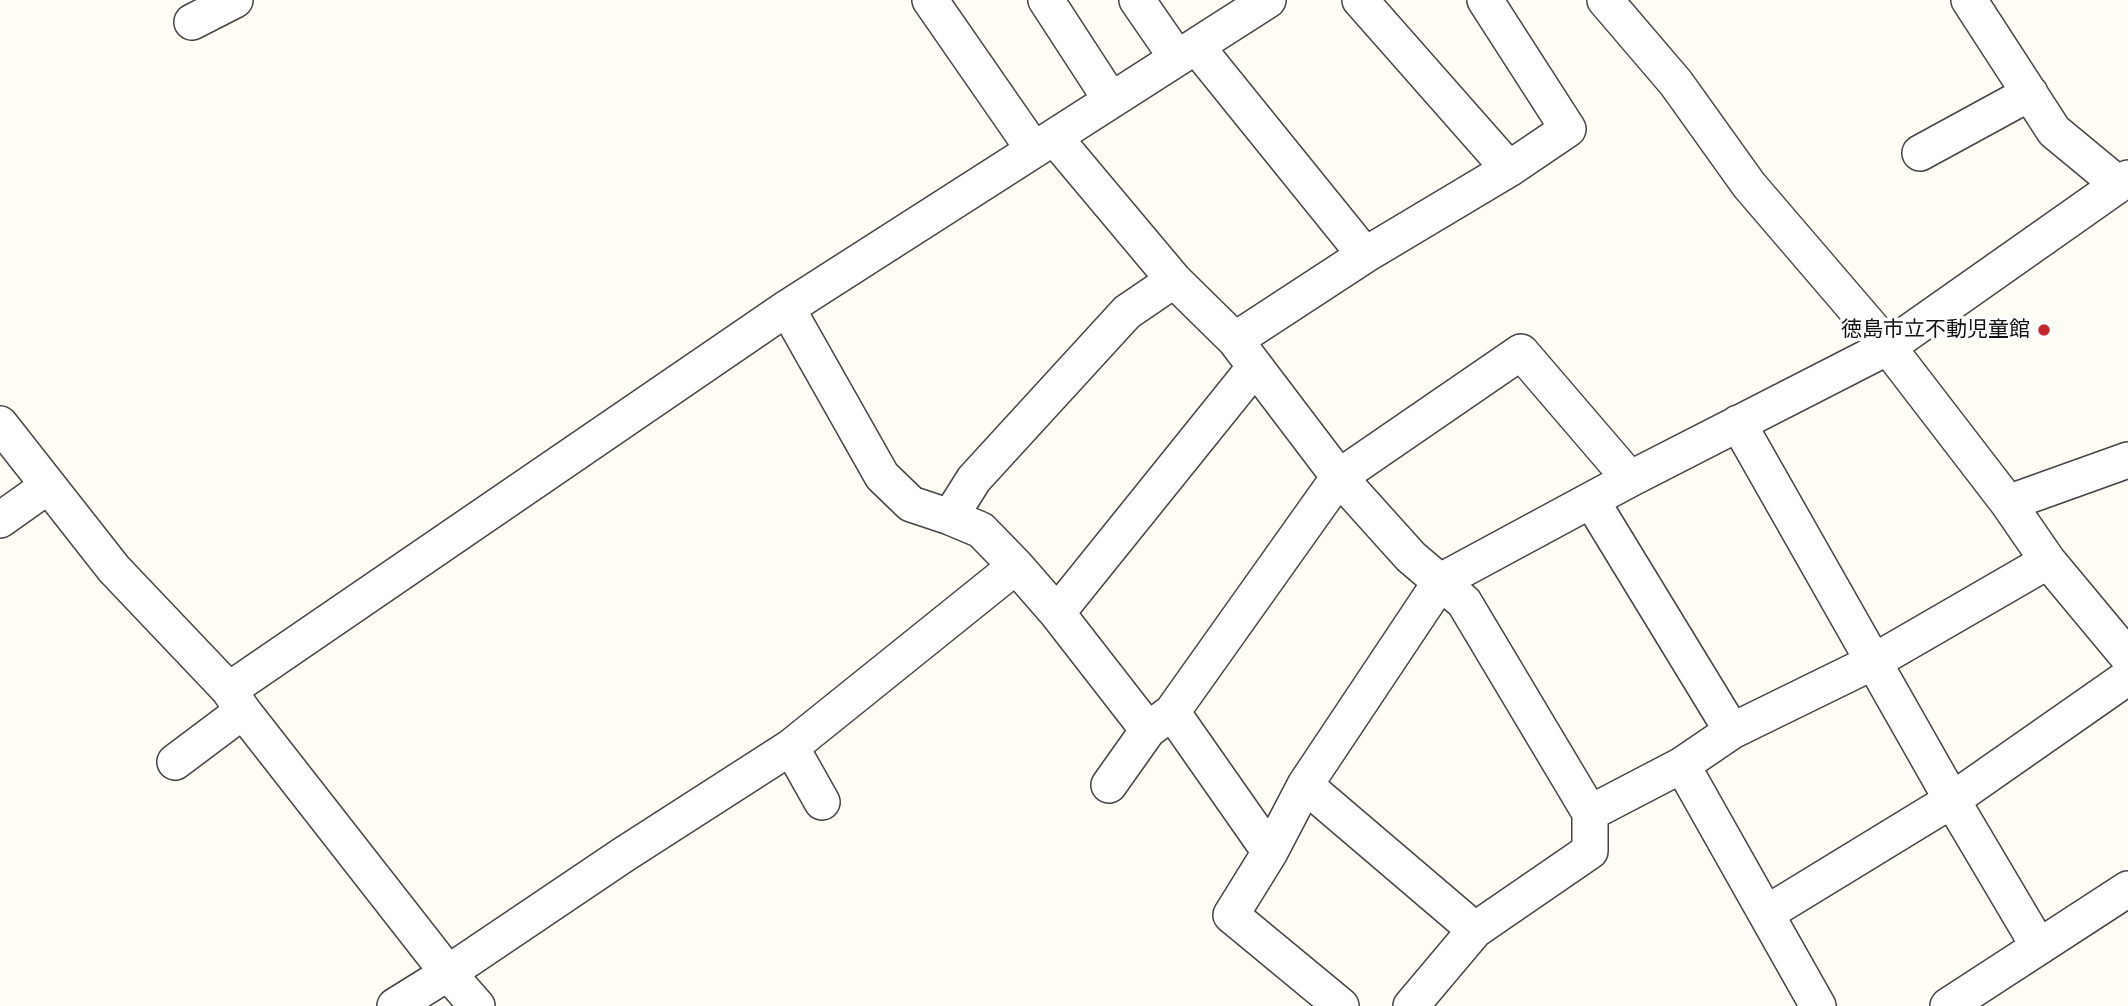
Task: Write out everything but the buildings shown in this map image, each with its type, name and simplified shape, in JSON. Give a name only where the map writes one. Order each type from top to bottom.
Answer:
[{"type":"street","points":[[192,22],[235,0]]},
{"type":"street","points":[[930,0],[1044,144],[1245,354],[1339,477],[1411,557],[1464,602],[1590,813],[1590,851],[1475,930],[1411,1006]]},
{"type":"street","points":[[1046,0],[1111,100]]},
{"type":"street","points":[[1137,0],[1187,52],[1365,255]]},
{"type":"street","points":[[1360,0],[1509,169]]},
{"type":"street","points":[[1057,613],[1245,354],[1365,255],[1509,169],[1568,129],[1485,0]]},
{"type":"street","points":[[1605,0],[1676,83],[1749,185],[1888,347],[2008,503],[2048,561],[2117,626],[2128,657]]},
{"type":"street","points":[[1341,1006],[1231,915],[1270,852],[1305,785],[1441,582],[1630,479],[1888,347],[2123,181],[2054,131],[1969,0]]},
{"type":"street","points":[[175,762],[236,701],[787,308],[1187,52],[1250,5]]},
{"type":"street","points":[[1920,153],[2029,93]]},
{"type":"street","points":[[950,517],[974,479],[1127,312],[1174,280]]},
{"type":"street","points":[[787,308],[882,476],[911,504],[981,530],[1160,721],[1270,852]]},
{"type":"street","points":[[1109,785],[1160,721],[1339,477],[1521,352],[1630,479]]},
{"type":"street","points":[[1738,423],[1952,800],[2039,947]]},
{"type":"street","points":[[0,425],[114,569],[236,701],[448,973],[477,1006]]},
{"type":"street","points":[[2008,503],[2128,460]]},
{"type":"street","points":[[0,520],[48,486]]},
{"type":"street","points":[[1591,500],[1732,731]]},
{"type":"street","points":[[1590,813],[1682,765],[1732,731],[1875,661],[2048,561]]},
{"type":"street","points":[[395,1006],[791,747],[1016,566]]},
{"type":"street","points":[[1767,913],[1952,800],[2128,677]]},
{"type":"street","points":[[791,747],[822,803]]},
{"type":"street","points":[[1682,765],[1818,1006]]},
{"type":"street","points":[[1305,785],[1475,930]]},
{"type":"street","points":[[1948,1006],[2128,889]]},
{"type":"place","name":"徳島市立不動児童館","points":[[2044,330]]}]
